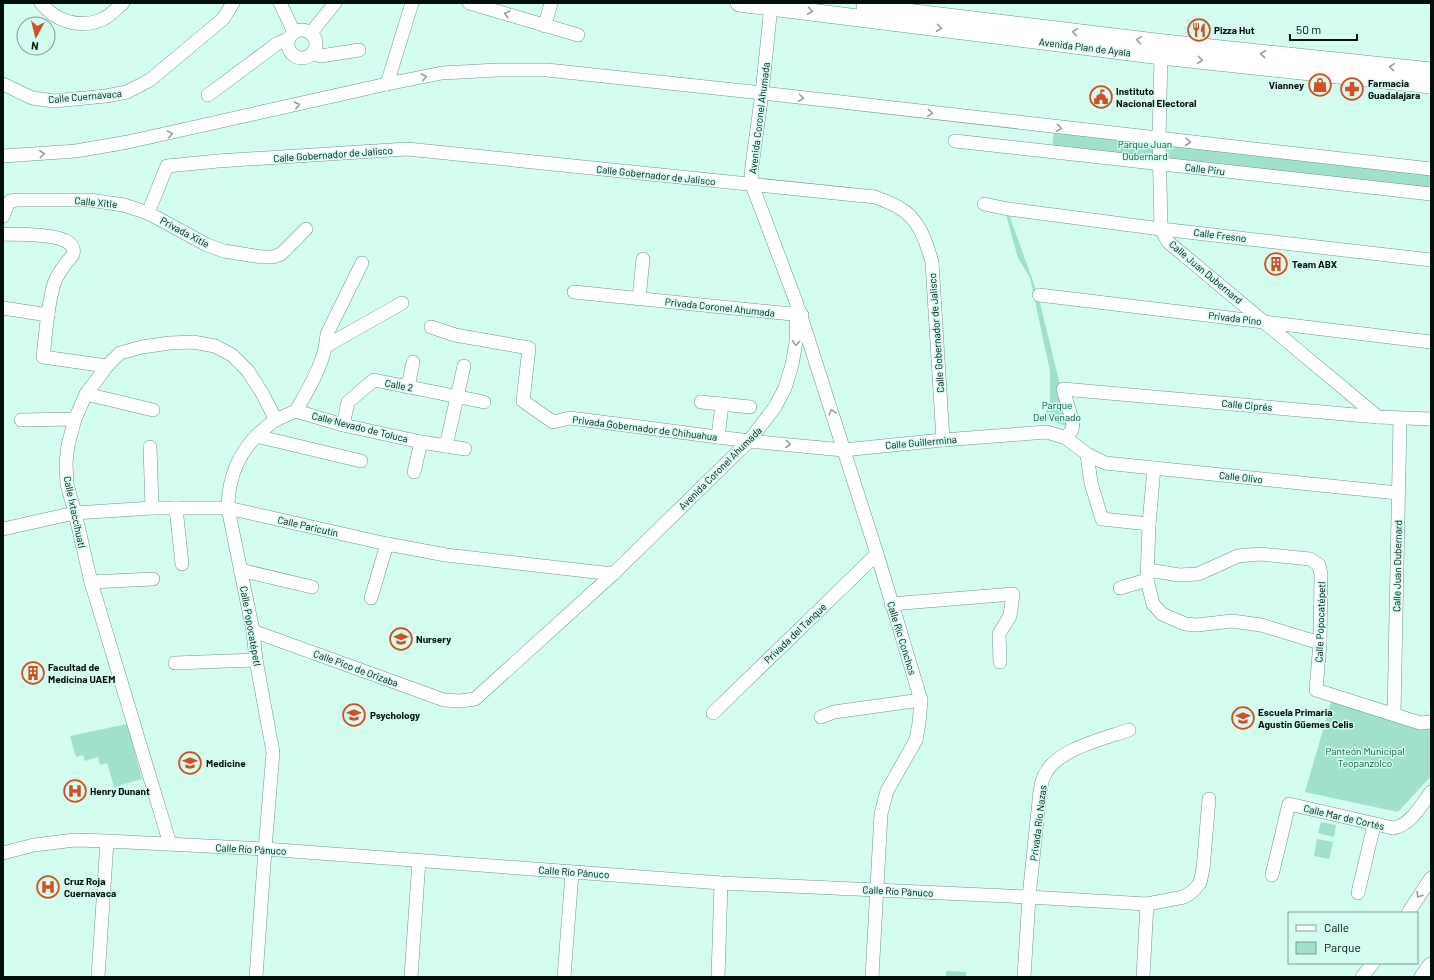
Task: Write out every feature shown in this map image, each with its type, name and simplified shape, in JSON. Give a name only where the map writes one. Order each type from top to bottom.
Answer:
[{"type":"main road","name":"Avenida Plan de Ayala","points":[[739,3],[771,5],[1163,50],[1431,71]]},
{"type":"main road","name":"Avenida Plan de Ayala","points":[[832,3],[1431,86]]},
{"type":"main road","points":[[1423,977],[1431,966]]},
{"type":"street","points":[[41,3],[46,10],[58,19],[75,23],[90,24],[105,18],[123,3]]},
{"type":"street","name":"Calle Cuernavaca","points":[[3,84],[32,98],[54,100],[106,96],[127,92],[150,80],[223,19],[233,3]]},
{"type":"street","points":[[208,96],[278,43],[291,36],[299,30],[305,30],[311,33],[314,37],[316,42],[312,53],[302,58],[292,54],[289,49],[291,36],[280,3]]},
{"type":"street","points":[[311,33],[335,3]]},
{"type":"street","points":[[387,84],[412,3]]},
{"type":"street","points":[[469,3],[578,35]]},
{"type":"street","points":[[544,26],[551,3]]},
{"type":"street","name":"Avenida Coronel Ahumada","points":[[460,702],[475,699],[613,574],[749,441],[775,407],[785,388],[792,365],[796,342],[798,311],[752,185],[751,173],[762,93],[771,5]]},
{"type":"street","points":[[312,53],[321,56],[359,50]]},
{"type":"street","points":[[1161,229],[1159,139],[1163,50]]},
{"type":"street","points":[[3,156],[76,151],[128,142],[442,73],[497,70],[547,70],[1431,169]]},
{"type":"street","name":"Calle Piru","points":[[955,141],[1431,194]]},
{"type":"street","name":"Calle Gobernador de Jalisco","points":[[148,213],[167,166],[218,161],[407,149],[875,197],[899,207],[914,220],[925,238],[932,262],[943,440]]},
{"type":"street","name":"Calle Xitle","points":[[3,216],[6,206],[10,201],[17,200],[89,200],[124,205],[148,213]]},
{"type":"street","name":"Calle Fresno","points":[[984,204],[1008,209],[1161,229],[1431,260]]},
{"type":"street","name":"Privada Xitle","points":[[148,213],[207,245],[224,251],[262,258],[273,257],[281,254],[306,229]]},
{"type":"street","name":"Calle Juan Dubernard","points":[[1161,229],[1168,242],[1378,417]]},
{"type":"street","points":[[3,234],[46,235],[57,237],[67,242],[73,248],[73,254],[59,272],[54,284],[48,315],[43,357],[107,366]]},
{"type":"street","points":[[639,299],[643,259]]},
{"type":"street","points":[[276,420],[296,411],[315,379],[326,346],[327,334],[362,263]]},
{"type":"street","name":"Privada Coronel Ahumada","points":[[574,292],[639,299],[798,311]]},
{"type":"street","name":"Privada Pino","points":[[1039,295],[1431,342]]},
{"type":"street","points":[[326,346],[402,303]]},
{"type":"street","points":[[3,308],[48,315]]},
{"type":"street","name":"Calle Río Conchos","points":[[798,311],[817,365],[877,554],[921,700],[916,740],[887,791],[881,814],[872,977]]},
{"type":"street","name":"Privada Gobernador de Chihuahua","points":[[431,327],[455,335],[529,348],[523,401],[553,422],[570,418],[749,441]]},
{"type":"street","name":"Calle Ixtaccíhuatl","points":[[170,844],[91,582],[76,513],[67,484],[66,463],[68,445],[76,418],[86,394],[107,366],[120,353],[142,346],[193,342],[214,346],[232,355],[248,371],[262,392],[276,420]]},
{"type":"street","points":[[408,387],[413,362]]},
{"type":"street","points":[[792,365],[800,362],[809,362],[817,365]]},
{"type":"street","points":[[446,446],[464,366]]},
{"type":"street","name":"Calle 2","points":[[343,425],[348,402],[374,380],[484,402]]},
{"type":"street","name":"Calle Ciprés","points":[[1066,438],[1073,427],[1073,423],[1062,389],[1378,417],[1431,419]]},
{"type":"street","points":[[86,394],[153,410]]},
{"type":"street","points":[[701,402],[750,407]]},
{"type":"street","points":[[718,437],[722,404]]},
{"type":"street","name":"Calle Nevado de Toluca","points":[[296,411],[343,425],[421,442],[464,449]]},
{"type":"street","points":[[21,420],[76,418]]},
{"type":"street","name":"Calle Juan Dubernard","points":[[1394,714],[1400,418]]},
{"type":"street","name":"Calle Popocatépetl","points":[[256,977],[264,849],[273,752],[256,660],[253,631],[228,508],[228,494],[233,474],[244,450],[256,436],[276,420]]},
{"type":"street","name":"Calle Guillermina","points":[[749,441],[843,450],[1047,432],[1066,438],[1086,454]]},
{"type":"street","points":[[256,436],[361,461]]},
{"type":"street","points":[[414,472],[421,442]]},
{"type":"street","points":[[150,447],[152,508]]},
{"type":"street","points":[[1086,454],[1102,519],[1149,524]]},
{"type":"street","name":"Calle Olivo","points":[[1086,454],[1105,463],[1398,493]]},
{"type":"street","points":[[1154,468],[1149,524],[1147,575],[1153,604],[1162,614],[1185,624],[1197,625],[1232,621],[1261,625],[1320,643]]},
{"type":"street","name":"Calle Paricutín","points":[[3,529],[76,513],[152,508],[228,508],[387,544],[446,555],[613,574]]},
{"type":"street","points":[[176,508],[182,564]]},
{"type":"street","points":[[371,598],[387,544]]},
{"type":"street","name":"Privada del Tanque","points":[[713,712],[877,554]]},
{"type":"street","name":"Calle Popocatépetl","points":[[1147,575],[1198,574],[1238,556],[1259,554],[1310,559],[1319,565],[1321,574],[1320,643],[1316,690],[1420,723],[1431,722]]},
{"type":"street","points":[[240,570],[312,587]]},
{"type":"street","points":[[1120,588],[1147,575]]},
{"type":"street","points":[[91,582],[153,579]]},
{"type":"street","points":[[891,604],[1013,594],[1010,616],[1000,634],[1000,662]]},
{"type":"street","name":"Calle Pico de Orizaba","points":[[253,631],[444,700],[460,702]]},
{"type":"street","points":[[175,663],[256,660]]},
{"type":"street","points":[[821,717],[834,712],[921,700]]},
{"type":"street","name":"Privada Río Nazas","points":[[1024,977],[1029,897],[1040,791],[1044,775],[1056,760],[1074,750],[1128,730]]},
{"type":"street","name":"Calle Mar de Cortés","points":[[1272,875],[1289,804],[1392,828],[1405,824],[1431,792]]},
{"type":"street","name":"Calle Río Pánuco","points":[[3,853],[34,846],[75,840],[107,841],[264,849],[721,883],[1147,904],[1184,897],[1193,891],[1200,883],[1203,869],[1208,799]]},
{"type":"street","points":[[1358,893],[1374,825]]},
{"type":"street","points":[[98,977],[107,841]]},
{"type":"street","points":[[411,977],[419,860]]},
{"type":"street","points":[[564,977],[572,872]]},
{"type":"street","points":[[1409,912],[1431,878]]},
{"type":"street","points":[[718,977],[721,883]]},
{"type":"street","points":[[1143,977],[1147,904]]},
{"type":"street","points":[[1362,977],[1372,964]]},
{"type":"green space","name":"Parque Juan Dubernard","points":[[1054,127],[1431,169],[1431,194],[1052,151]]},
{"type":"green space","name":"Parque Del Venado","points":[[1007,209],[1038,295],[1061,389],[1072,423],[1066,426],[1044,418],[1050,400],[1050,371],[1030,278],[1018,258],[1005,211]]},
{"type":"green space","name":"Panteón Municipal Teopanzolco","points":[[1332,699],[1431,724],[1431,776],[1398,812],[1305,792]]},
{"type":"green space","points":[[127,724],[142,779],[114,787],[107,763],[100,765],[98,757],[85,761],[83,755],[76,757],[70,736]]},
{"type":"green space","points":[[1321,822],[1336,825],[1334,837],[1318,833]]},
{"type":"green space","points":[[1317,839],[1333,842],[1329,859],[1314,856]]},
{"type":"green space","points":[[946,971],[966,972],[966,977],[946,977]]},
{"type":"place","name":"Pizza Hut","points":[[1199,30]]},
{"type":"place","name":"Vianney","points":[[1320,85]]},
{"type":"place","name":"Farmacia Guadalajara","points":[[1352,89]]},
{"type":"place","name":"Instituto Nacional Electoral","points":[[1101,97]]},
{"type":"place","name":"Team ABX","points":[[1276,264]]},
{"type":"place","name":"Nursery","points":[[401,639]]},
{"type":"place","name":"Facultad de Medicina UAEM","points":[[33,673]]},
{"type":"place","name":"Psychology","points":[[354,715]]},
{"type":"place","name":"Escuela Primaria Agustín Güemes Celis","points":[[1243,718]]},
{"type":"place","name":"Medicine","points":[[190,763]]},
{"type":"place","name":"Henry Dunant","points":[[75,791]]},
{"type":"place","name":"Cruz Roja Cuernavaca","points":[[48,887]]}]
